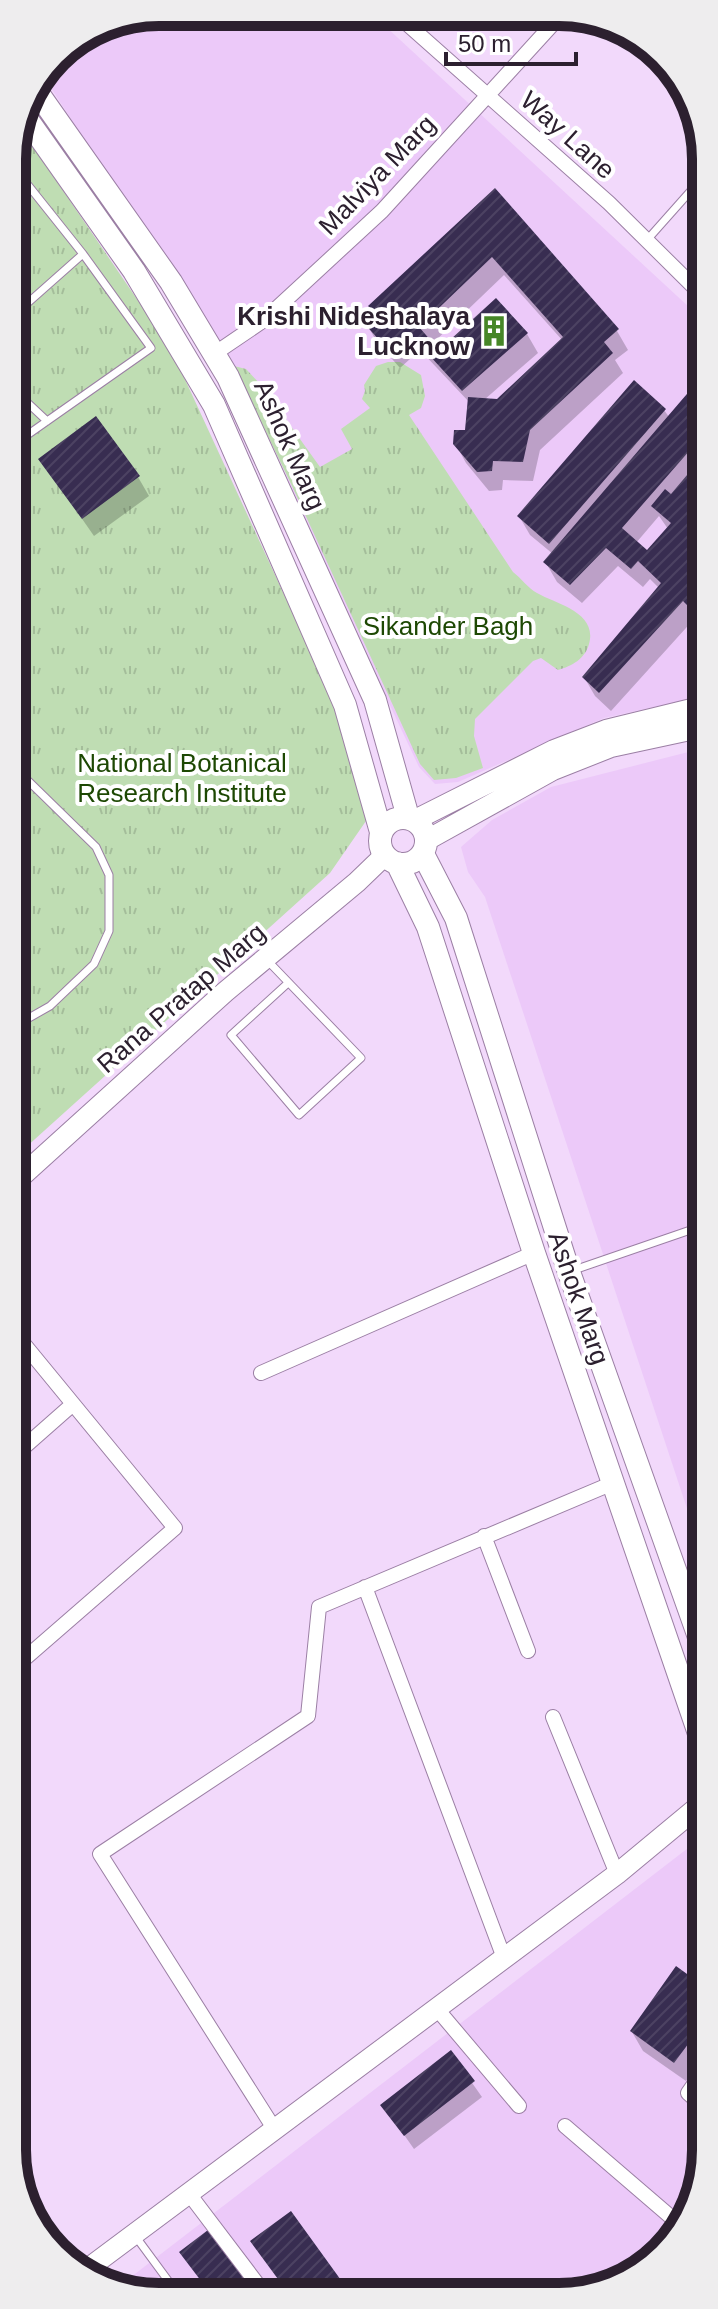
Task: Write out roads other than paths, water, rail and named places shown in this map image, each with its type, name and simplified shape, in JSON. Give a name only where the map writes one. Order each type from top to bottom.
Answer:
[{"type":"main road","name":"Ashok Marg","points":[[41,98],[171,282],[228,377],[375,700],[418,833],[456,918],[569,1272],[692,1617]]},
{"type":"main road","name":"Ashok Marg","points":[[31,125],[134,271],[214,405],[345,705],[381,832],[380,840],[428,927],[613,1483],[692,1684]]},
{"type":"main road","points":[[391,859],[412,863],[418,833],[554,750],[606,730],[692,709]]},
{"type":"main road","points":[[418,833],[553,770],[611,747],[692,730]]},
{"type":"main road","points":[[381,832],[392,820],[418,833]]},
{"type":"main road","name":"Rana Pratap Marg","points":[[26,1172],[265,958],[357,882],[391,859]]},
{"type":"main road","points":[[93,2265],[617,1874],[692,1812]]},
{"type":"street","name":"Way Lane","points":[[410,26],[647,240],[692,285]]},
{"type":"street","name":"Malviya Marg","points":[[214,354],[264,320],[382,211],[551,26]]},
{"type":"street","points":[[261,1373],[534,1253]]},
{"type":"street","points":[[26,1347],[175,1528],[26,1658]]},
{"type":"street","points":[[26,1445],[73,1404]]},
{"type":"street","points":[[275,2130],[100,1854],[308,1716],[319,1607],[613,1483]]},
{"type":"street","points":[[484,1536],[528,1651]]},
{"type":"street","points":[[365,1587],[504,1958]]},
{"type":"street","points":[[553,1717],[617,1874]]},
{"type":"street","points":[[437,2009],[519,2106]]},
{"type":"street","points":[[565,2126],[673,2219]]},
{"type":"street","points":[[190,2195],[257,2283]]},
{"type":"lane","points":[[26,183],[151,348]]},
{"type":"lane","points":[[647,240],[692,189]]},
{"type":"lane","points":[[26,304],[83,254]]},
{"type":"lane","points":[[26,436],[172,333]]},
{"type":"lane","points":[[26,401],[47,421]]},
{"type":"lane","points":[[26,779],[96,847],[109,875],[109,931],[94,964],[50,1006],[26,1020]]},
{"type":"lane","points":[[265,958],[361,1058],[299,1115],[231,1035],[288,983]]},
{"type":"lane","points":[[569,1272],[692,1229]]},
{"type":"lane","points":[[135,2235],[170,2283]]},
{"type":"place","name":"Krishi Nideshalaya Lucknow","points":[[494,331]]},
{"type":"park label","name":"Sikander Bagh","points":[[448,626]]},
{"type":"park label","name":"National Botanical Research Institute","points":[[182,778]]}]
